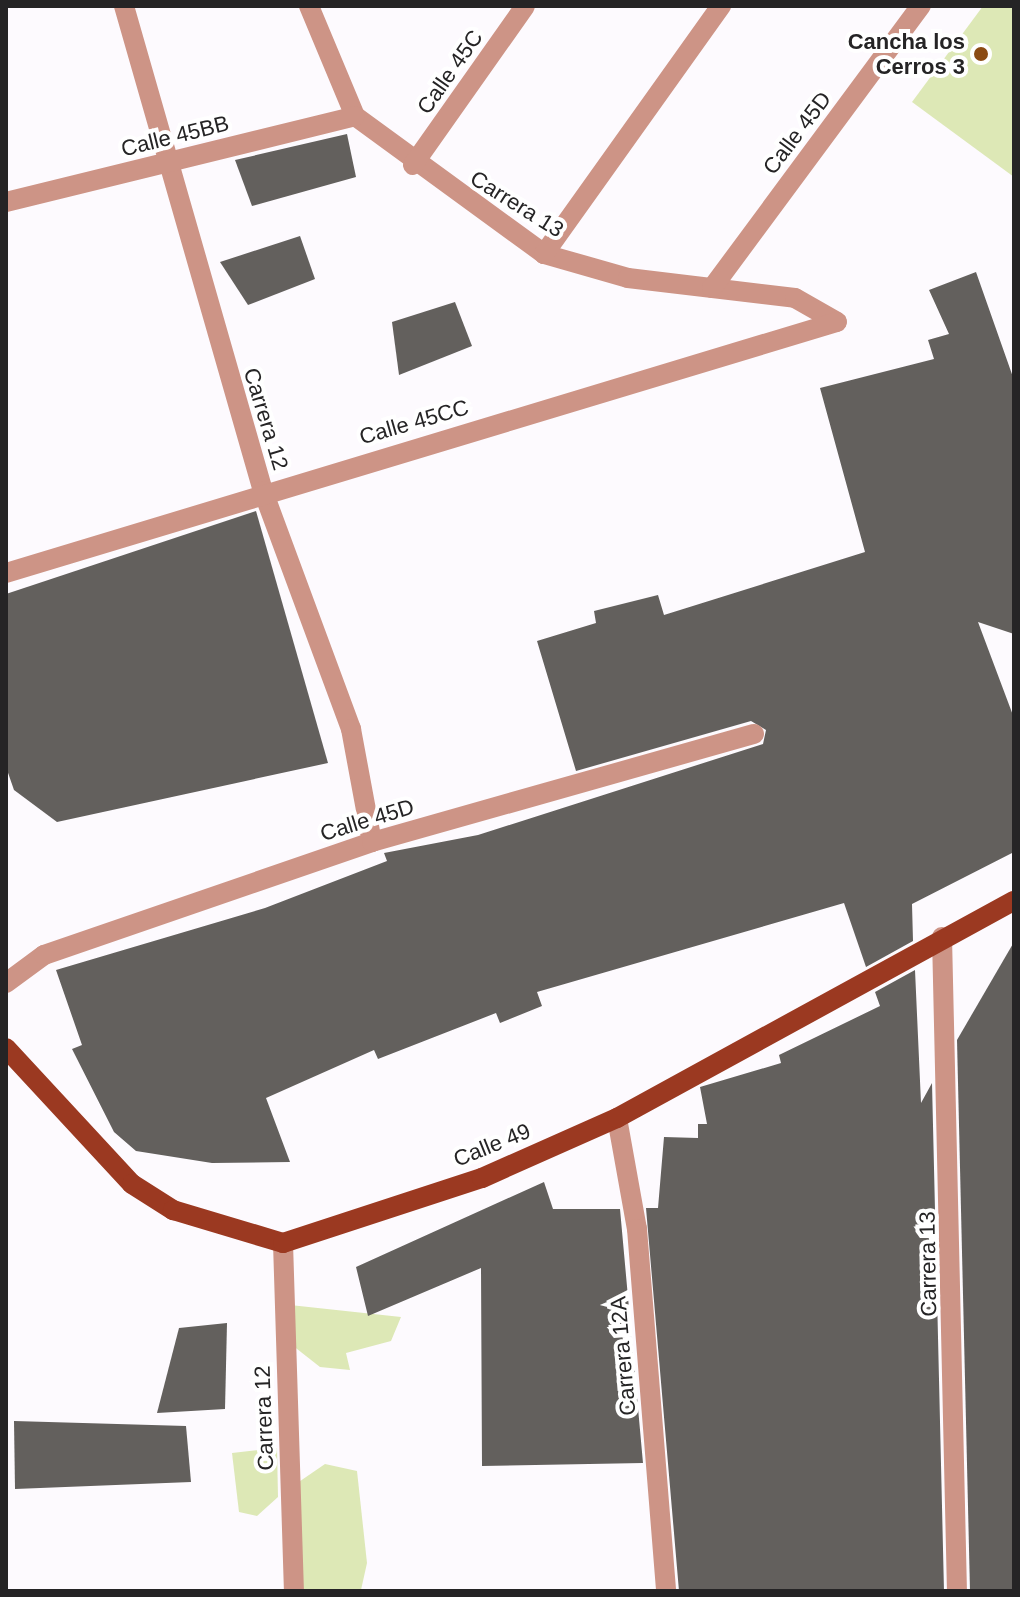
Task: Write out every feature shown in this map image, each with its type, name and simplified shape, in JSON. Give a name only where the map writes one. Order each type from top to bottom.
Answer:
[{"type":"main road","name":"Calle 49","points":[[283,1243],[482,1178],[617,1118],[942,937],[1014,901]]},
{"type":"main road","points":[[6,1048],[132,1184],[173,1210],[283,1243]]},
{"type":"street","name":"Carrera 12","points":[[124,6],[165,163],[263,491],[351,729],[372,842]]},
{"type":"street","name":"Carrera 13","points":[[309,6],[355,116],[413,165],[544,254],[628,278],[795,298],[837,322]]},
{"type":"street","name":"Calle 45C","points":[[413,165],[525,6]]},
{"type":"street","points":[[544,254],[721,6]]},
{"type":"street","name":"Calle 45D","points":[[712,288],[921,6]]},
{"type":"street","name":"Calle 45BB","points":[[6,202],[355,116]]},
{"type":"street","name":"Calle 45CC","points":[[6,573],[263,491],[837,322]]},
{"type":"street","name":"Calle 45D","points":[[6,983],[44,955],[372,842],[754,734]]},
{"type":"street","name":"Carrera 13","points":[[942,937],[957,1591]]},
{"type":"street","name":"Carrera 12A","points":[[617,1118],[637,1229],[666,1591]]},
{"type":"street","name":"Carrera 12","points":[[283,1243],[294,1591]]},
{"type":"green space","name":"Cancha los Cerros 3","points":[[983,6],[1014,6],[1014,177],[912,102]]},
{"type":"green space","points":[[290,1305],[401,1317],[391,1341],[346,1353],[350,1370],[320,1367],[292,1345]]},
{"type":"green space","points":[[277,1448],[278,1497],[257,1516],[239,1512],[232,1453]]},
{"type":"green space","points":[[325,1464],[357,1471],[367,1563],[361,1590],[306,1591],[295,1584],[290,1488]]},
{"type":"building","points":[[347,134],[356,177],[252,206],[235,160]]},
{"type":"building","points":[[300,236],[315,279],[248,305],[220,262]]},
{"type":"building","points":[[976,272],[1014,380],[1014,634],[978,622],[1014,718],[1014,852],[912,904],[913,941],[866,967],[844,903],[537,992],[542,1006],[500,1023],[496,1013],[378,1059],[374,1050],[266,1098],[290,1162],[212,1163],[136,1151],[114,1132],[72,1049],[82,1045],[56,970],[265,908],[387,861],[384,853],[478,835],[763,744],[766,730],[751,721],[576,771],[537,641],[596,623],[594,611],[658,595],[664,615],[865,552],[820,388],[934,359],[928,340],[949,334],[929,290]]},
{"type":"building","points":[[455,302],[472,346],[399,375],[392,322]]},
{"type":"building","points":[[256,511],[328,763],[57,822],[14,790],[6,767],[6,594]]},
{"type":"building","points":[[1014,942],[1014,1591],[970,1591],[957,1040]]},
{"type":"building","points":[[915,970],[921,1103],[932,1083],[944,1591],[679,1591],[646,1208],[658,1208],[664,1137],[698,1138],[698,1124],[707,1124],[700,1087],[781,1063],[779,1055],[880,1006],[875,992]]},
{"type":"building","points":[[544,1182],[553,1209],[620,1209],[643,1463],[482,1466],[481,1268],[368,1316],[356,1267]]},
{"type":"building","points":[[227,1323],[225,1409],[157,1413],[179,1328]]},
{"type":"building","points":[[14,1421],[186,1426],[191,1482],[15,1489]]},
{"type":"place","name":"Cancha los Cerros 3","points":[[981,54]]}]
